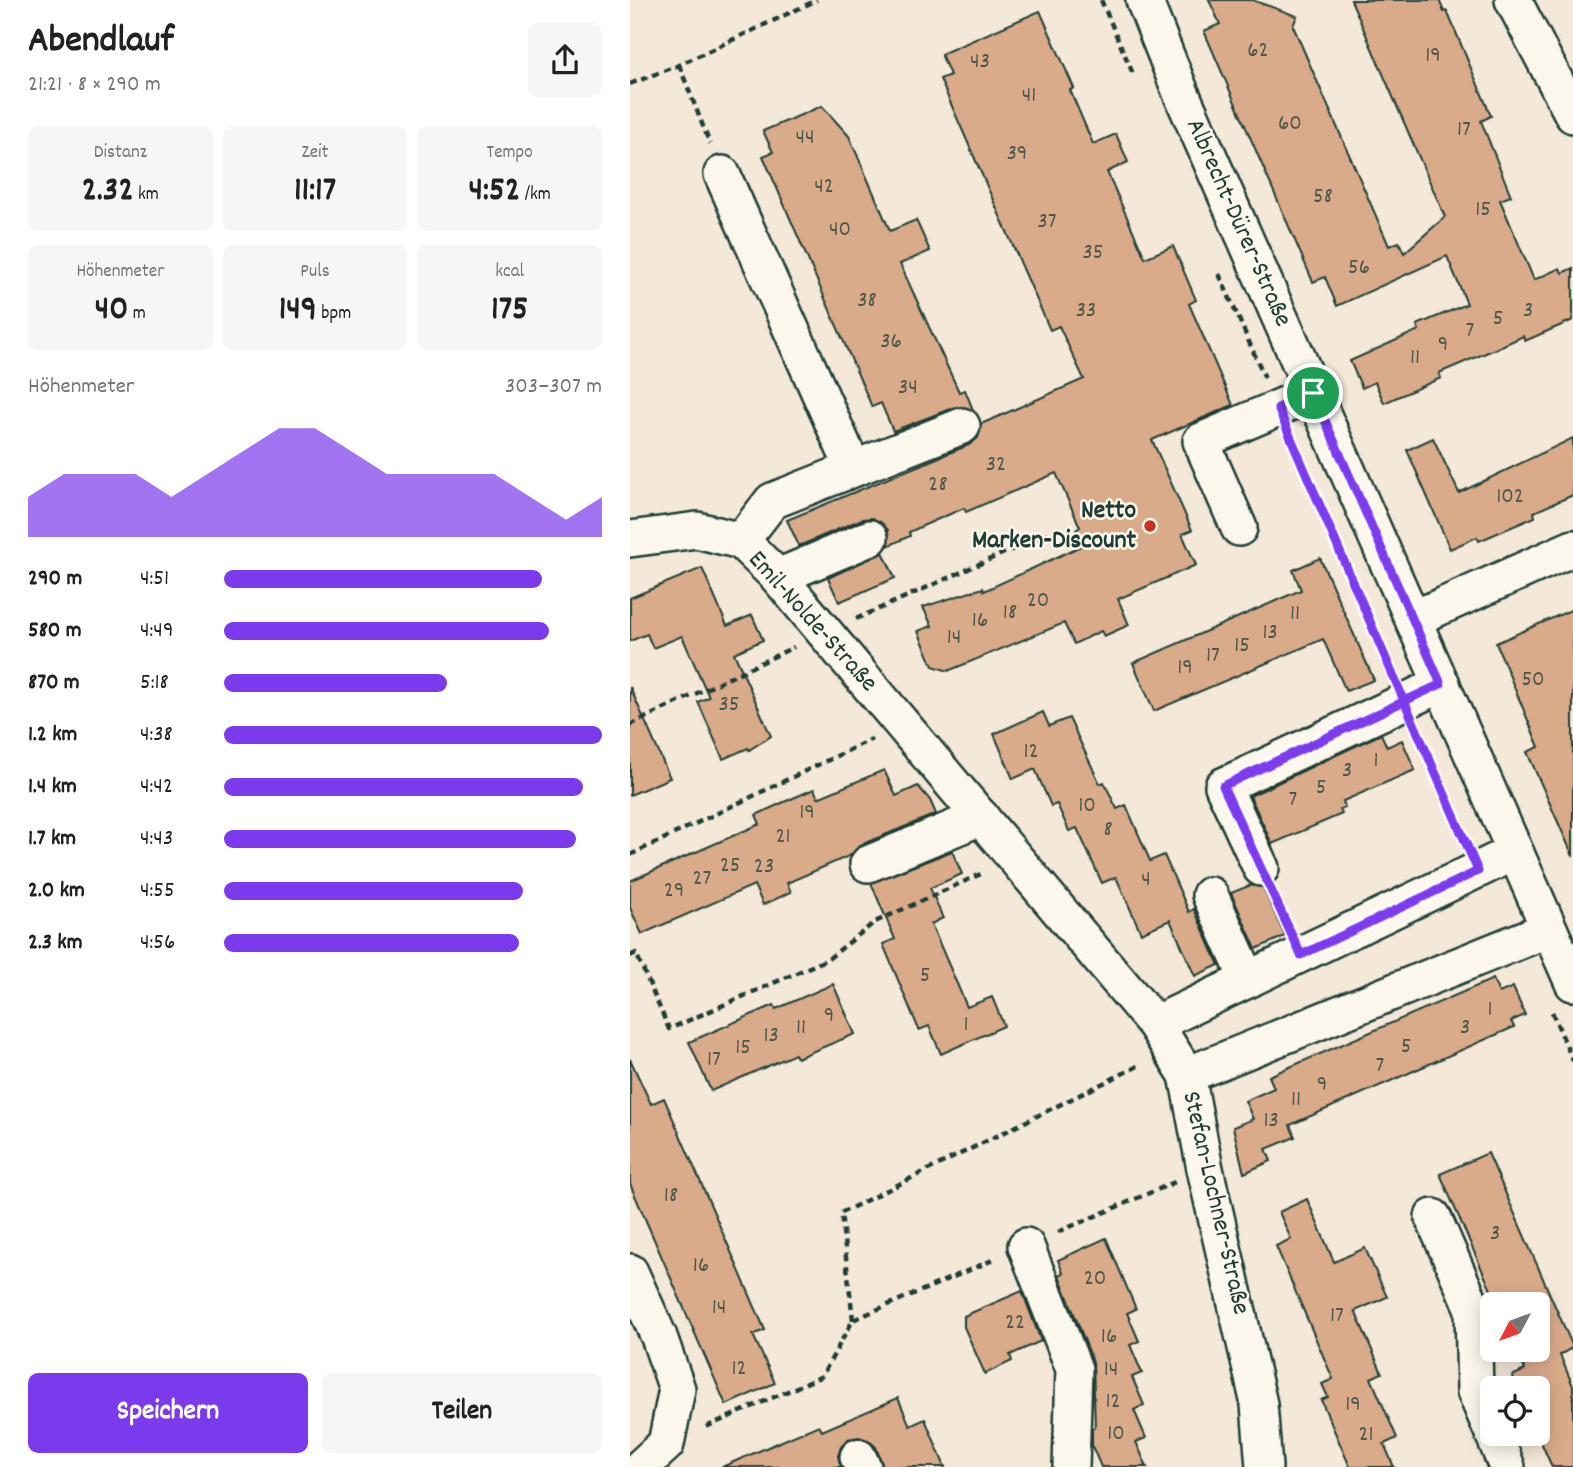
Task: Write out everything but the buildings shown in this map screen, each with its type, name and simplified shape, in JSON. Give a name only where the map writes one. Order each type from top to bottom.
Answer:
[{"type":"street","name":"Albrecht-Dürer-Straße","points":[[1144,0],[1181,93],[1549,929],[1560,993]]},
{"type":"street","points":[[1513,0],[1573,115]]},
{"type":"street","points":[[722,174],[853,468]]},
{"type":"street","points":[[1239,528],[1201,441],[1313,393]]},
{"type":"street","points":[[741,541],[772,501],[962,426]]},
{"type":"street","name":"Emil-Nolde-Straße","points":[[630,539],[697,530],[741,541],[778,577],[1016,858],[1171,1050]]},
{"type":"street","points":[[778,577],[870,538]]},
{"type":"street","points":[[1413,619],[1573,548]]},
{"type":"street","points":[[1261,868],[1223,786],[1441,684]]},
{"type":"street","points":[[868,864],[981,817]]},
{"type":"street","points":[[1171,1050],[1248,980],[1516,852]]},
{"type":"street","points":[[1210,895],[1248,980]]},
{"type":"street","name":"Stefan-Lochner-Straße","points":[[1264,1467],[1259,1404],[1205,1169],[1171,1050],[1549,929]]},
{"type":"street","points":[[1433,1217],[1473,1309],[1475,1391],[1480,1403]]},
{"type":"street","points":[[1026,1246],[1074,1369],[1071,1467]]},
{"type":"street","points":[[630,1272],[659,1337],[677,1389],[666,1444],[640,1467]]},
{"type":"street","points":[[1498,1446],[1507,1467]]},
{"type":"path","points":[[630,84],[679,65],[817,0]]},
{"type":"path","points":[[1101,0],[1139,89]]},
{"type":"path","points":[[679,65],[722,174]]},
{"type":"path","points":[[1217,268],[1478,871]]},
{"type":"path","points":[[630,855],[902,724]]},
{"type":"path","points":[[630,956],[636,953],[669,1029],[828,959],[875,922],[1016,858]]},
{"type":"path","points":[[1261,868],[1301,955]]},
{"type":"path","points":[[1560,993],[1573,1061]]},
{"type":"path","points":[[666,1444],[822,1376],[853,1320],[841,1213],[1171,1050]]},
{"type":"path","points":[[853,1320],[1205,1169]]},
{"type":"place","name":"Netto Marken-Discount","points":[[1150,526]]},
{"type":"route","points":[[1313,393],[1278,408],[1341,555],[1405,701],[1478,871],[1301,955],[1223,786],[1405,701],[1441,684],[1313,393]]}]
